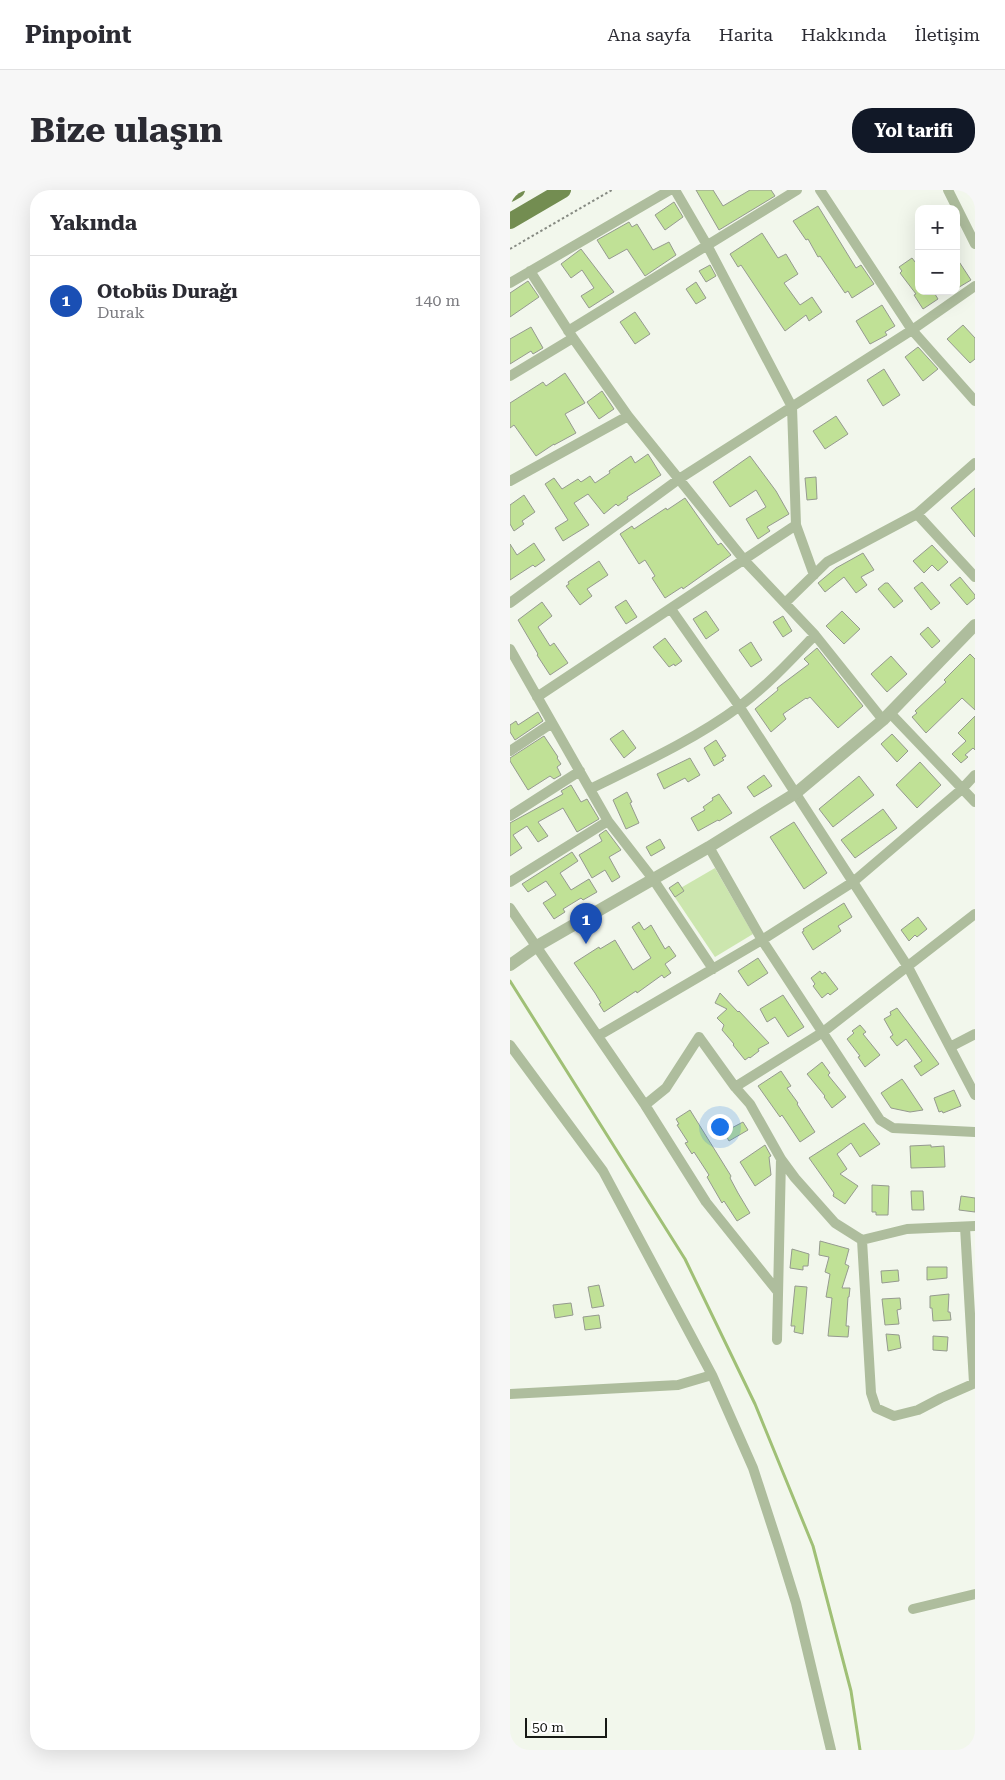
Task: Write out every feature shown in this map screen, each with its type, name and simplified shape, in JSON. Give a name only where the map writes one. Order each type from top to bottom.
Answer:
[{"type":"main road","points":[[510,194],[517,190]]},
{"type":"main road","points":[[510,221],[563,190]]},
{"type":"street","points":[[510,283],[670,190]]},
{"type":"street","points":[[675,190],[707,245],[792,408],[796,525],[814,575]]},
{"type":"street","points":[[510,376],[707,245],[797,190]]},
{"type":"street","points":[[820,190],[912,330],[975,401]]},
{"type":"street","points":[[948,190],[975,244]]},
{"type":"street","points":[[530,271],[571,335],[628,416],[744,561],[815,635],[887,716],[975,802]]},
{"type":"street","points":[[510,603],[679,479],[912,330],[975,286]]},
{"type":"street","points":[[510,481],[628,416]]},
{"type":"street","points":[[785,603],[827,562],[917,514],[975,463]]},
{"type":"street","points":[[917,514],[975,577]]},
{"type":"street","points":[[537,697],[796,525]]},
{"type":"street","points":[[671,609],[739,706],[908,966],[975,1095]]},
{"type":"street","points":[[513,964],[537,946],[709,847],[796,793],[887,716],[975,625]]},
{"type":"street","points":[[590,789],[674,748],[739,706],[771,680],[815,635]]},
{"type":"street","points":[[510,649],[608,821],[653,879],[714,969]]},
{"type":"street","points":[[510,751],[552,723]]},
{"type":"street","points":[[510,816],[580,771]]},
{"type":"street","points":[[598,1036],[714,969],[853,882],[962,789],[975,775]]},
{"type":"street","points":[[510,882],[608,821]]},
{"type":"street","points":[[709,847],[762,940],[880,1120],[893,1128],[975,1132]]},
{"type":"street","points":[[510,908],[645,1104],[706,1202],[778,1292]]},
{"type":"street","points":[[735,1087],[823,1032],[975,914]]},
{"type":"street","points":[[950,1047],[975,1034]]},
{"type":"street","points":[[645,1104],[666,1088],[699,1037],[735,1087],[750,1104],[794,1178],[835,1223],[862,1240],[907,1229],[970,1227],[974,1383],[918,1410],[894,1416],[876,1408],[871,1393],[862,1240]]},
{"type":"street","points":[[510,1045],[603,1171],[712,1375],[753,1468],[779,1548],[796,1602],[832,1750]]},
{"type":"street","points":[[777,1340],[781,1159]]},
{"type":"street","points":[[510,1394],[678,1385],[712,1375]]},
{"type":"street","points":[[913,1609],[975,1594]]},
{"type":"path","points":[[510,250],[612,190]]},
{"type":"green space","points":[[715,868],[753,934],[715,957],[672,893]]},
{"type":"building","points":[[696,190],[713,190],[723,206],[750,190],[771,190],[775,196],[719,230]]},
{"type":"building","points":[[674,202],[683,217],[665,230],[655,215]]},
{"type":"building","points":[[818,206],[856,268],[861,265],[874,284],[852,298],[848,291],[845,293],[820,256],[818,257],[808,239],[806,240],[793,221]]},
{"type":"building","points":[[629,222],[632,227],[637,224],[653,250],[669,242],[676,255],[645,276],[627,249],[609,259],[597,240]]},
{"type":"building","points":[[762,233],[778,258],[786,254],[798,274],[784,283],[800,305],[812,297],[822,312],[809,321],[806,315],[785,331],[741,265],[738,267],[730,254]]},
{"type":"building","points":[[581,249],[614,292],[589,308],[581,296],[594,288],[582,270],[571,278],[561,264]]},
{"type":"building","points":[[912,258],[915,262],[915,293],[900,273],[902,271],[899,267]]},
{"type":"building","points":[[960,263],[971,280],[960,287]]},
{"type":"building","points":[[710,265],[716,276],[706,282],[699,271]]},
{"type":"building","points":[[528,281],[539,297],[510,317],[510,293]]},
{"type":"building","points":[[696,282],[706,298],[696,304],[686,289]]},
{"type":"building","points":[[914,295],[936,295],[938,299],[923,309]]},
{"type":"building","points":[[882,305],[895,326],[885,332],[887,335],[870,344],[856,321]]},
{"type":"building","points":[[635,312],[650,334],[635,344],[620,322]]},
{"type":"building","points":[[963,325],[975,338],[975,359],[970,363],[947,339]]},
{"type":"building","points":[[531,327],[543,348],[533,354],[531,351],[510,364],[510,339]]},
{"type":"building","points":[[918,347],[938,369],[923,381],[905,357]]},
{"type":"building","points":[[884,369],[900,395],[883,406],[867,380]]},
{"type":"building","points":[[565,373],[585,403],[565,414],[576,433],[536,456],[514,425],[510,428],[510,403],[543,382],[546,386]]},
{"type":"building","points":[[602,391],[614,409],[599,419],[587,402]]},
{"type":"building","points":[[836,416],[848,434],[825,449],[813,431]]},
{"type":"building","points":[[648,454],[661,475],[604,514],[588,494],[574,503],[589,525],[563,541],[555,528],[568,520],[545,484],[554,478],[562,489],[578,479],[581,482],[590,476],[595,483],[631,456],[635,463]]},
{"type":"building","points":[[750,456],[776,491],[789,514],[767,527],[770,531],[758,539],[746,519],[766,507],[756,490],[730,507],[713,482]]},
{"type":"building","points":[[816,477],[817,499],[807,500],[805,478]]},
{"type":"building","points":[[975,488],[975,537],[951,508]]},
{"type":"building","points":[[524,495],[535,512],[522,521],[524,524],[514,531],[510,524],[510,505]]},
{"type":"building","points":[[685,498],[718,545],[721,543],[731,555],[683,589],[682,587],[665,598],[652,578],[655,576],[645,560],[639,564],[620,534],[632,526],[634,529]]},
{"type":"building","points":[[534,543],[545,560],[535,567],[533,565],[510,580],[510,544],[517,555]]},
{"type":"building","points":[[932,545],[948,562],[938,571],[932,565],[924,573],[913,561]]},
{"type":"building","points":[[863,553],[874,570],[861,577],[867,585],[856,593],[844,577],[825,592],[818,583],[836,568]]},
{"type":"building","points":[[599,561],[608,575],[587,589],[592,596],[580,605],[566,586],[569,584],[568,582]]},
{"type":"building","points":[[960,577],[975,595],[975,598],[967,605],[950,585]]},
{"type":"building","points":[[922,582],[940,603],[931,610],[914,588]]},
{"type":"building","points":[[885,583],[888,583],[903,601],[894,608],[878,589]]},
{"type":"building","points":[[626,600],[637,617],[626,624],[615,607]]},
{"type":"building","points":[[542,602],[552,616],[538,627],[550,646],[554,643],[568,663],[550,675],[518,620]]},
{"type":"building","points":[[706,611],[719,630],[706,639],[693,619]]},
{"type":"building","points":[[842,611],[860,629],[844,644],[826,626]]},
{"type":"building","points":[[783,616],[792,631],[783,637],[773,622]]},
{"type":"building","points":[[928,627],[940,641],[932,648],[920,634]]},
{"type":"building","points":[[665,638],[682,661],[675,666],[674,664],[669,667],[653,647]]},
{"type":"building","points":[[751,642],[762,660],[751,667],[739,650]]},
{"type":"building","points":[[817,648],[863,706],[838,728],[810,697],[806,698],[783,714],[786,719],[771,732],[755,709],[778,690],[777,688],[809,664],[804,659]]},
{"type":"building","points":[[970,654],[975,659],[975,710],[962,698],[926,733],[912,717],[917,713],[915,711],[946,682],[944,680]]},
{"type":"building","points":[[891,656],[907,674],[887,692],[871,674]]},
{"type":"building","points":[[538,712],[543,721],[515,740],[510,732],[510,725],[516,721],[518,725]]},
{"type":"building","points":[[975,716],[975,750],[973,748],[965,755],[968,757],[961,763],[952,754],[966,741],[958,733]]},
{"type":"building","points":[[623,730],[636,748],[624,758],[610,739]]},
{"type":"building","points":[[892,734],[908,751],[897,762],[881,744]]},
{"type":"building","points":[[544,736],[558,757],[561,764],[557,767],[561,775],[554,779],[550,776],[528,790],[510,758]]},
{"type":"building","points":[[716,740],[726,756],[722,758],[724,760],[714,766],[704,748]]},
{"type":"building","points":[[690,758],[700,775],[688,782],[685,778],[664,789],[657,774]]},
{"type":"building","points":[[920,762],[941,785],[917,808],[896,785]]},
{"type":"building","points":[[764,775],[772,786],[754,797],[747,787]]},
{"type":"building","points":[[859,776],[874,795],[833,827],[819,809]]},
{"type":"building","points":[[571,785],[581,802],[587,799],[599,819],[577,832],[563,808],[538,822],[548,836],[538,842],[527,826],[513,835],[522,848],[510,856],[510,823],[563,794],[561,791]]},
{"type":"building","points":[[627,792],[639,823],[626,829],[613,800]]},
{"type":"building","points":[[719,794],[732,813],[698,831],[691,818],[705,810],[703,807]]},
{"type":"building","points":[[883,809],[897,828],[855,858],[841,840]]},
{"type":"building","points":[[794,822],[827,873],[804,889],[770,837]]},
{"type":"building","points":[[606,830],[621,850],[609,857],[620,877],[612,882],[605,870],[592,878],[579,855],[602,841],[599,835]]},
{"type":"building","points":[[660,839],[665,848],[651,856],[646,847]]},
{"type":"building","points":[[572,852],[578,861],[560,873],[571,890],[589,879],[597,892],[583,900],[581,898],[563,909],[565,912],[554,919],[543,903],[556,895],[546,881],[528,892],[522,884]]},
{"type":"building","points":[[678,882],[684,891],[675,897],[669,888]]},
{"type":"building","points":[[844,903],[852,917],[838,926],[841,931],[813,950],[802,932],[804,931],[803,929]]},
{"type":"building","points":[[918,917],[927,929],[917,937],[915,935],[909,941],[901,930]]},
{"type":"building","points":[[639,922],[644,930],[651,925],[665,949],[669,946],[676,956],[665,964],[671,973],[664,978],[662,975],[637,993],[636,991],[604,1012],[595,993],[574,963],[599,947],[600,949],[615,940],[633,970],[651,958],[632,927]]},
{"type":"building","points":[[758,958],[768,973],[748,986],[738,971]]},
{"type":"building","points":[[820,971],[822,974],[825,972],[838,989],[822,998],[813,986],[815,984],[811,978]]},
{"type":"building","points":[[720,993],[769,1043],[758,1049],[759,1051],[750,1058],[745,1060],[722,1030],[724,1025],[717,1018],[727,1009],[715,1003]]},
{"type":"building","points":[[783,995],[804,1027],[788,1037],[775,1017],[767,1022],[760,1009]]},
{"type":"building","points":[[897,1008],[939,1064],[921,1076],[914,1066],[922,1061],[906,1039],[897,1046],[890,1037],[893,1035],[884,1019]]},
{"type":"building","points":[[860,1025],[866,1032],[863,1034],[880,1055],[865,1067],[858,1057],[860,1056],[847,1039],[854,1033],[852,1031]]},
{"type":"building","points":[[822,1062],[830,1073],[828,1075],[846,1097],[832,1108],[807,1074]]},
{"type":"building","points":[[781,1071],[791,1086],[787,1088],[815,1132],[800,1142],[782,1115],[780,1117],[758,1086]]},
{"type":"building","points":[[902,1079],[923,1110],[910,1112],[891,1108],[881,1093]]},
{"type":"building","points":[[954,1090],[961,1106],[943,1113],[942,1111],[939,1112],[934,1098]]},
{"type":"building","points":[[690,1110],[731,1176],[730,1178],[750,1213],[737,1221],[724,1201],[722,1203],[707,1177],[709,1175],[694,1152],[692,1154],[685,1143],[688,1142],[677,1125],[679,1124],[676,1119]]},
{"type":"building","points":[[743,1122],[748,1130],[729,1141],[724,1132]]},
{"type":"building","points":[[864,1123],[880,1144],[860,1157],[851,1143],[837,1154],[847,1169],[840,1174],[858,1186],[845,1204],[833,1196],[834,1193],[809,1158]]},
{"type":"building","points":[[765,1145],[771,1156],[769,1157],[771,1175],[755,1186],[740,1162]]},
{"type":"building","points":[[931,1145],[931,1147],[944,1146],[945,1167],[911,1168],[910,1146]]},
{"type":"building","points":[[872,1185],[889,1186],[888,1215],[876,1215],[876,1212],[872,1212]]},
{"type":"building","points":[[911,1191],[923,1191],[924,1210],[912,1210]]},
{"type":"building","points":[[961,1196],[975,1198],[975,1212],[959,1210]]},
{"type":"building","points":[[820,1241],[849,1249],[845,1264],[849,1266],[842,1288],[850,1288],[846,1326],[849,1326],[848,1337],[828,1336],[832,1298],[826,1297],[830,1274],[825,1272],[829,1257],[819,1255]]},
{"type":"building","points":[[792,1249],[809,1254],[808,1266],[803,1266],[803,1270],[790,1268]]},
{"type":"building","points":[[927,1267],[947,1267],[947,1278],[927,1280]]},
{"type":"building","points":[[898,1270],[899,1281],[882,1283],[881,1271]]},
{"type":"building","points":[[599,1285],[604,1306],[592,1308],[588,1287]]},
{"type":"building","points":[[795,1286],[807,1287],[803,1334],[794,1332],[795,1326],[791,1326]]},
{"type":"building","points":[[949,1294],[948,1312],[950,1312],[951,1320],[933,1321],[930,1296]]},
{"type":"building","points":[[900,1298],[901,1309],[897,1310],[899,1324],[885,1325],[882,1299]]},
{"type":"building","points":[[571,1303],[573,1315],[555,1318],[553,1305]]},
{"type":"building","points":[[599,1315],[601,1328],[585,1330],[583,1317]]},
{"type":"building","points":[[886,1334],[899,1335],[901,1348],[888,1351]]},
{"type":"building","points":[[933,1336],[948,1337],[947,1351],[933,1350]]},
{"type":"waterway","points":[[510,981],[685,1259],[755,1404],[813,1546],[851,1691],[860,1750]]},
{"type":"place","name":"Otobüs Durağı","points":[[586,944]]}]
